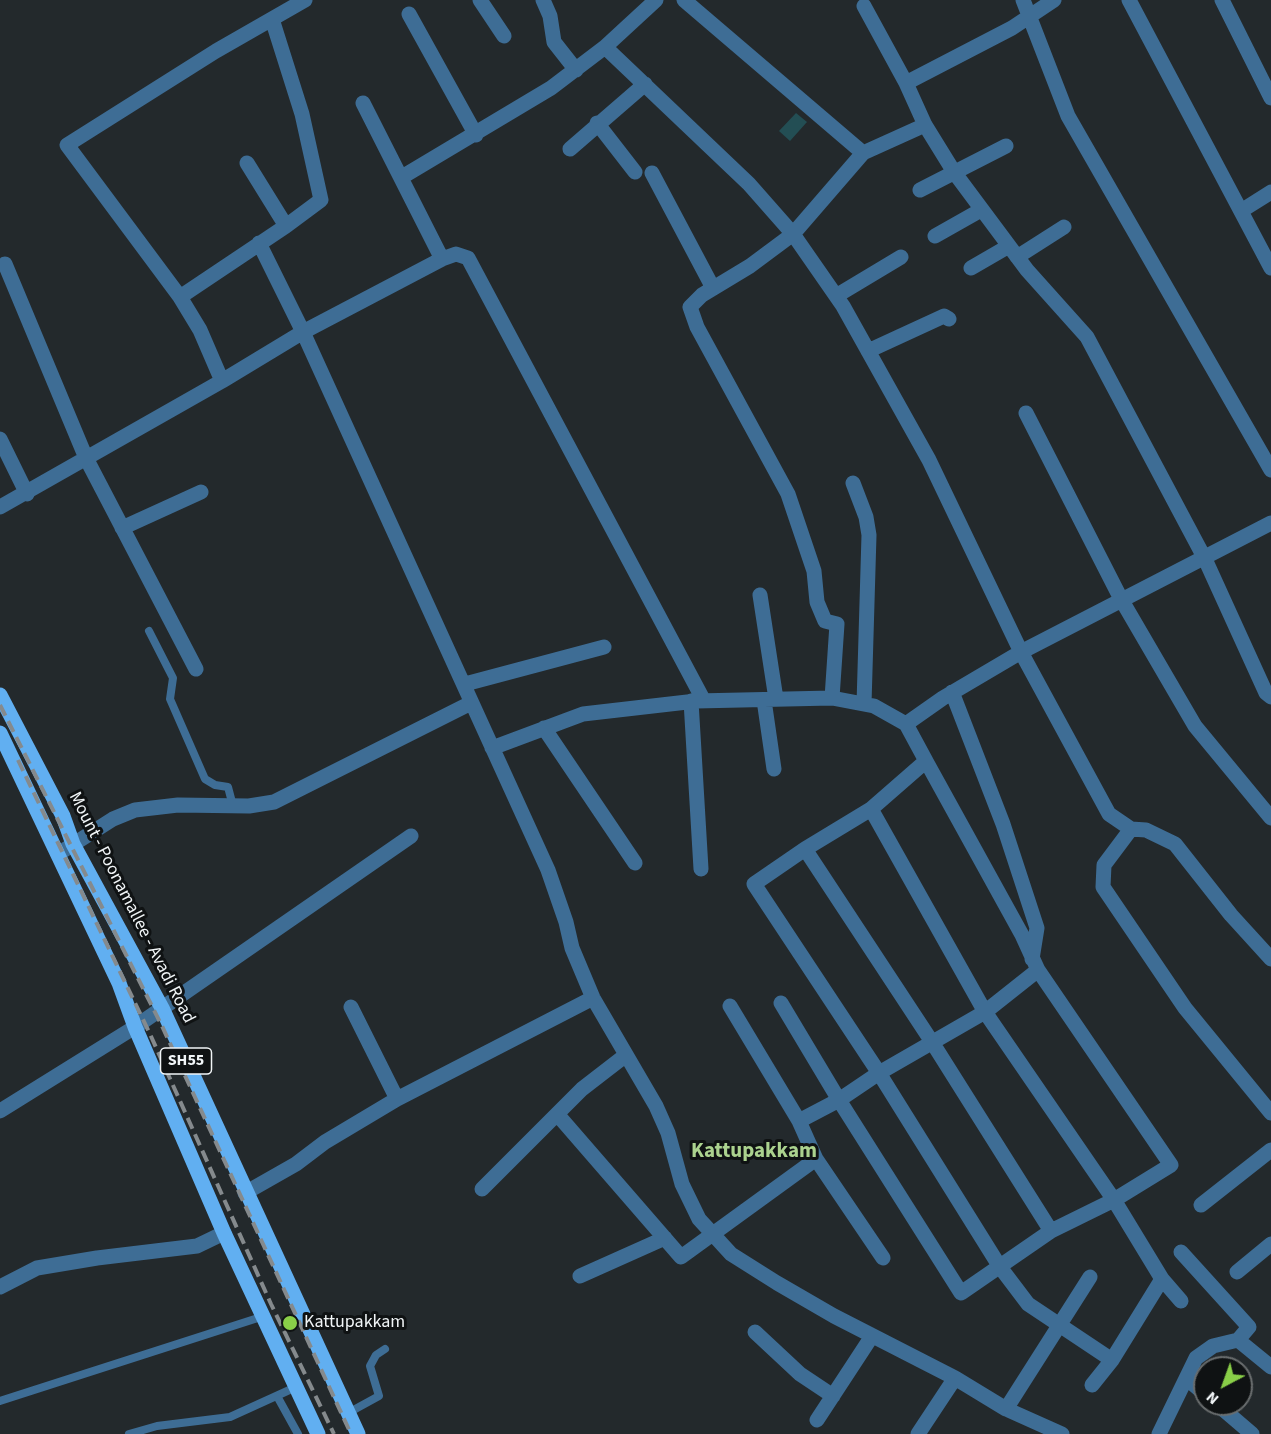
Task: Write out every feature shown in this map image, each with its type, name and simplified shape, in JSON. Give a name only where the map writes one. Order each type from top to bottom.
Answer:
[{"type":"main road","name":"Mount - Poonamallee - Avadi Road","points":[[0,695],[63,816],[73,844],[162,1008],[245,1193],[358,1434]]},
{"type":"main road","name":"SH55","points":[[0,732],[119,983],[135,1027],[261,1317],[318,1434]]},
{"type":"street","points":[[222,381],[200,330],[180,297],[67,145],[176,75],[305,0]]},
{"type":"street","points":[[480,0],[504,36]]},
{"type":"street","points":[[543,0],[550,15],[554,42],[576,70]]},
{"type":"street","points":[[402,177],[476,135],[576,70],[656,0]]},
{"type":"street","points":[[684,0],[863,153]]},
{"type":"street","points":[[1023,0],[1068,116],[1271,470]]},
{"type":"street","points":[[906,83],[1012,28],[1054,0]]},
{"type":"street","points":[[1129,0],[1271,268]]},
{"type":"street","points":[[1222,0],[1271,98]]},
{"type":"street","points":[[864,6],[906,83],[925,125],[954,172],[1013,251],[1087,337],[1205,559],[1266,693],[1271,697]]},
{"type":"street","points":[[409,15],[476,135]]},
{"type":"street","points":[[180,297],[321,200],[302,114],[272,19]]},
{"type":"street","points":[[605,47],[727,161],[793,234],[836,296],[929,460],[1021,652],[1109,814],[1131,830],[1146,830],[1175,844],[1231,915],[1271,959]]},
{"type":"street","points":[[570,149],[597,123],[645,84]]},
{"type":"street","points":[[363,103],[442,259]]},
{"type":"street","points":[[597,123],[635,172]]},
{"type":"street","points":[[832,698],[837,624],[825,621],[817,602],[814,571],[788,494],[697,327],[690,307],[713,288],[793,234],[863,153],[925,125]]},
{"type":"street","points":[[920,190],[1006,146]]},
{"type":"street","points":[[247,163],[286,226]]},
{"type":"street","points":[[652,173],[713,288]]},
{"type":"street","points":[[1241,211],[1271,192]]},
{"type":"street","points":[[935,236],[981,210]]},
{"type":"street","points":[[971,268],[1064,226]]},
{"type":"street","points":[[259,243],[303,332],[548,870],[566,922],[572,948],[593,998],[656,1106],[668,1132],[682,1184],[699,1219],[731,1254],[777,1283],[872,1336],[955,1378],[1006,1409],[1062,1434]]},
{"type":"street","points":[[0,507],[27,494],[303,332],[442,259],[456,254],[468,258],[697,701],[701,869]]},
{"type":"street","points":[[836,296],[901,257]]},
{"type":"street","points":[[5,264],[86,458],[196,669]]},
{"type":"street","points":[[868,351],[944,316],[950,319]]},
{"type":"street","points":[[1026,413],[1121,599],[1195,726],[1271,818]]},
{"type":"street","points":[[0,439],[27,494]]},
{"type":"street","points":[[853,483],[866,517],[869,535],[864,704]]},
{"type":"street","points":[[122,528],[201,492]]},
{"type":"street","points":[[906,724],[952,692],[1021,652],[1271,523]]},
{"type":"street","points":[[760,595],[774,769]]},
{"type":"street","points":[[465,684],[604,647]]},
{"type":"street","points":[[799,1121],[839,1100],[879,1073],[985,1012],[1035,964],[1037,928],[1003,824],[952,692]]},
{"type":"street","points":[[492,747],[583,714],[697,701],[832,698],[874,706],[906,724],[1035,964],[1171,1165],[1114,1200],[1051,1231],[961,1293],[839,1100],[781,1003]]},
{"type":"street","points":[[58,854],[113,819],[135,810],[178,804],[232,806],[274,802],[471,703]]},
{"type":"street","points":[[544,728],[635,863]]},
{"type":"street","points":[[926,761],[871,809],[805,849],[754,884],[879,1073],[1000,1267],[1028,1304],[1112,1360]]},
{"type":"street","points":[[871,809],[985,1012],[1114,1200],[1162,1279],[1181,1301]]},
{"type":"street","points":[[1131,830],[1104,866],[1103,887],[1185,1008],[1271,1113]]},
{"type":"street","points":[[0,1112],[135,1027],[411,836]]},
{"type":"street","points":[[805,849],[932,1042],[1051,1231]]},
{"type":"street","points":[[245,1193],[296,1164],[325,1142],[397,1099],[593,998]]},
{"type":"street","points":[[730,1006],[799,1121],[816,1159],[883,1258]]},
{"type":"street","points":[[351,1007],[397,1099]]},
{"type":"street","points":[[482,1189],[595,1077],[626,1054]]},
{"type":"street","points":[[557,1114],[681,1257],[816,1159]]},
{"type":"street","points":[[1201,1205],[1271,1150]]},
{"type":"street","points":[[2,1283],[37,1268],[197,1246],[224,1233]]},
{"type":"street","points":[[580,1276],[665,1238]]},
{"type":"street","points":[[1237,1272],[1271,1244]]},
{"type":"street","points":[[1159,1434],[1196,1358],[1204,1350],[1238,1340],[1249,1327],[1181,1252]]},
{"type":"street","points":[[1006,1409],[1090,1277]]},
{"type":"street","points":[[1092,1385],[1112,1360],[1162,1279]]},
{"type":"street","points":[[755,1332],[800,1374],[833,1396]]},
{"type":"street","points":[[817,1419],[872,1336]]},
{"type":"street","points":[[1238,1340],[1271,1367]]},
{"type":"street","points":[[918,1434],[955,1378]]},
{"type":"street","points":[[1187,1379],[1193,1384]]},
{"type":"street","points":[[1231,1416],[1252,1434]]},
{"type":"lane","points":[[149,631],[173,678],[170,699],[205,779],[215,786],[228,787],[232,806]]},
{"type":"lane","points":[[0,1401],[261,1317]]},
{"type":"lane","points":[[348,1413],[379,1396],[370,1366],[376,1355],[385,1349]]},
{"type":"lane","points":[[129,1434],[157,1426],[230,1417],[296,1387]]},
{"type":"lane","points":[[277,1396],[298,1434]]},
{"type":"building","points":[[796,113],[807,122],[790,141],[779,131]]},
{"type":"railway","points":[[0,705],[162,1026],[351,1434]]},
{"type":"railway","points":[[18,760],[150,1034],[271,1304],[334,1434]]},
{"type":"place","name":"Kattupakkam","points":[[290,1323]]},
{"type":"district","name":"Kattupakkam","points":[[754,1152]]}]
